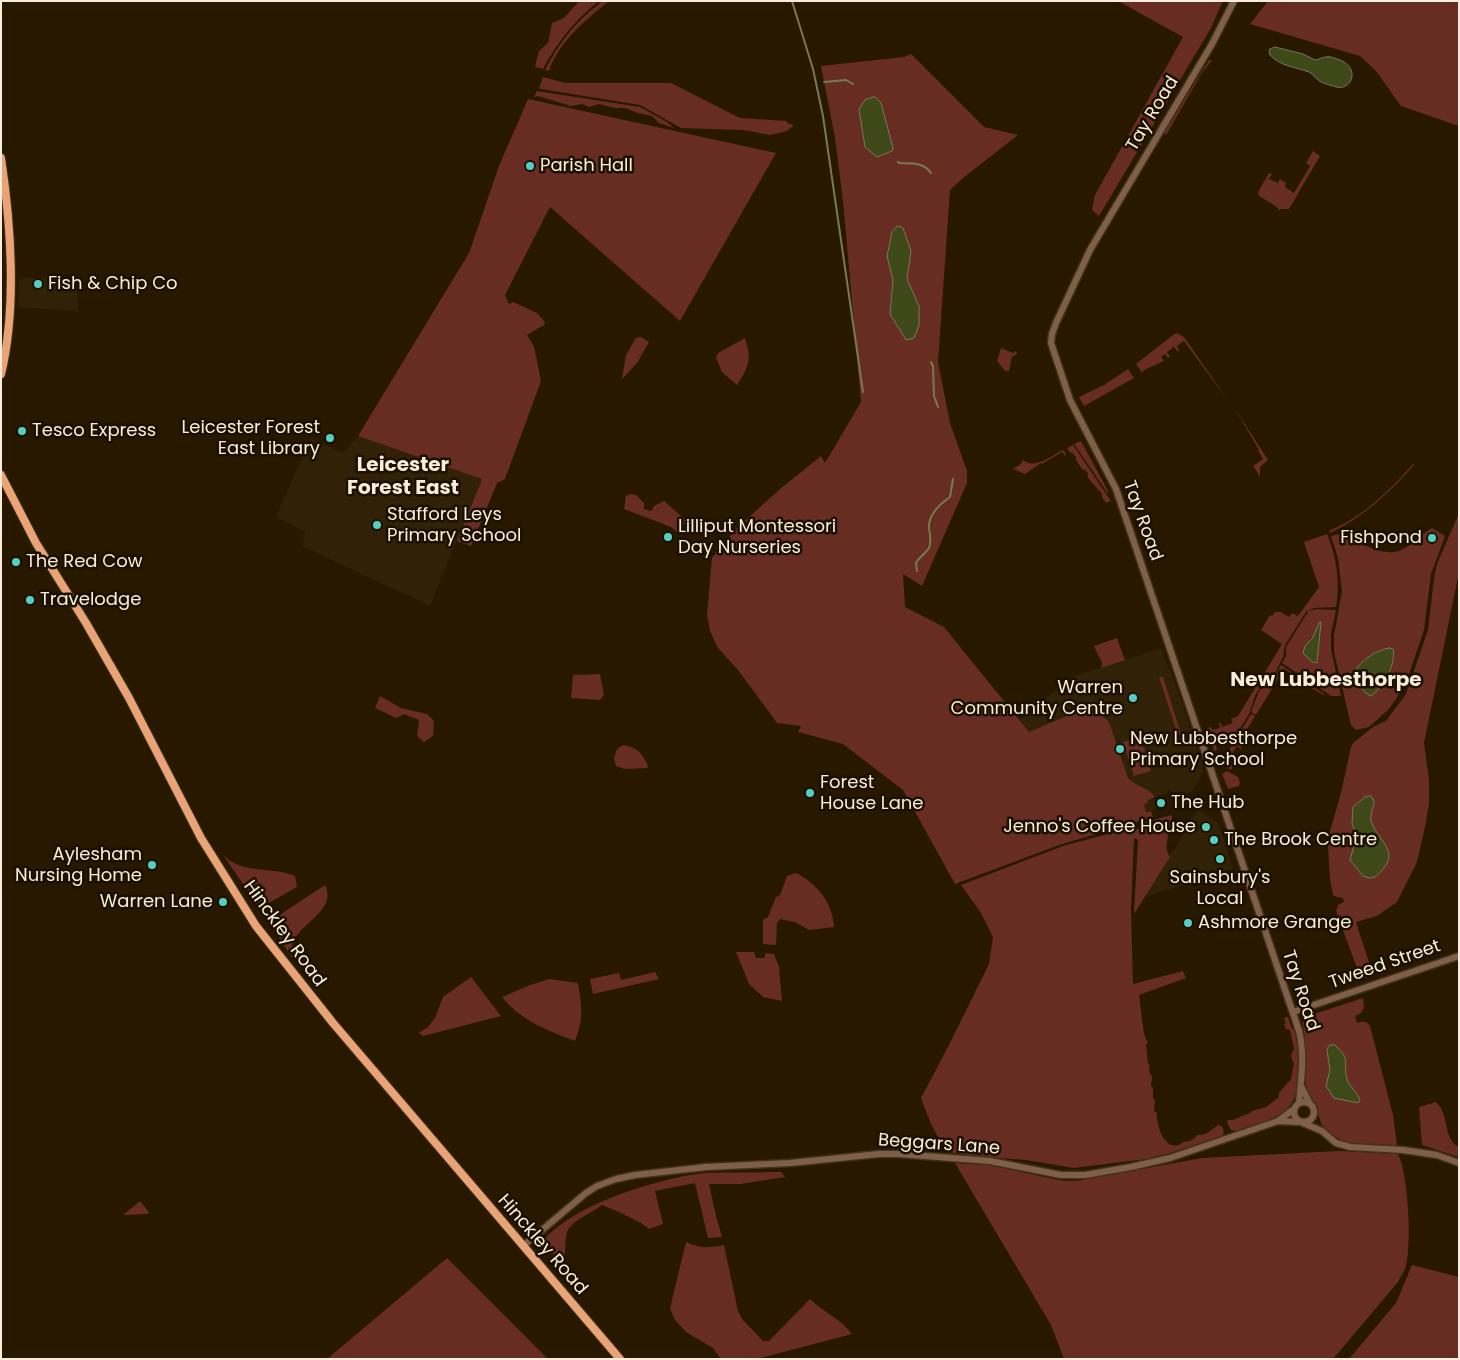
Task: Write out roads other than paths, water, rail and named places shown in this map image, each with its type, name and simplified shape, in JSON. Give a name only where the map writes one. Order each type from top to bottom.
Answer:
[{"type":"main road","points":[[1,158],[9,243],[10,304],[9,330],[1,374]]},
{"type":"main road","name":"Hinckley Road","points":[[1,475],[36,543],[94,636],[129,698],[201,838],[256,926],[333,1023],[620,1359]]},
{"type":"street","name":"Tay Road","points":[[1234,1],[1212,44],[1090,250],[1054,327],[1051,343],[1070,400],[1117,492],[1292,1012],[1302,1046],[1301,1086],[1296,1106]]},
{"type":"street","name":"Tweed Street","points":[[1292,1012],[1459,956]]},
{"type":"street","name":"Tay Road","points":[[1301,1086],[1310,1104]]},
{"type":"street","points":[[1314,1114],[1311,1121],[1301,1122],[1295,1118],[1296,1106],[1306,1102],[1310,1104],[1322,1131]]},
{"type":"street","name":"Beggars Lane","points":[[523,1246],[586,1193],[597,1186],[626,1176],[706,1167],[790,1163],[892,1154],[990,1161],[1061,1174],[1085,1175],[1170,1158],[1278,1120],[1296,1106]]},
{"type":"street","name":"Beggars Lane","points":[[1278,1120],[1301,1122],[1322,1131],[1336,1143],[1350,1147],[1403,1150],[1437,1155],[1459,1163]]},
{"type":"waterway","points":[[792,1],[813,69],[823,116],[863,392]]},
{"type":"waterway","points":[[824,82],[846,80],[853,84]]},
{"type":"waterway","points":[[898,162],[921,165],[931,173]]},
{"type":"waterway","points":[[931,362],[933,366],[934,396],[938,407]]},
{"type":"waterway","points":[[917,571],[916,563],[930,546],[930,518],[939,506],[950,497],[953,479]]},
{"type":"place","name":"Parish Hall","points":[[530,166]]},
{"type":"place","name":"Fish & Chip Co","points":[[38,284]]},
{"type":"place","name":"Tesco Express","points":[[22,431]]},
{"type":"place","name":"Leicester Forest East Library","points":[[330,438]]},
{"type":"place","name":"Stafford Leys Primary School","points":[[377,525]]},
{"type":"place","name":"Lilliput Montessori Day Nurseries","points":[[668,537]]},
{"type":"place","name":"Fishpond","points":[[1432,538]]},
{"type":"place","name":"The Red Cow","points":[[16,562]]},
{"type":"place","name":"Travelodge","points":[[30,600]]},
{"type":"place","name":"Warren Community Centre","points":[[1133,698]]},
{"type":"place","name":"New Lubbesthorpe Primary School","points":[[1120,749]]},
{"type":"place","name":"Forest House Lane","points":[[810,793]]},
{"type":"place","name":"The Hub","points":[[1161,803]]},
{"type":"place","name":"Jenno's Coffee House","points":[[1206,827]]},
{"type":"place","name":"The Brook Centre","points":[[1214,840]]},
{"type":"place","name":"Sainsbury's Local","points":[[1220,859]]},
{"type":"place","name":"Aylesham Nursing Home","points":[[152,865]]},
{"type":"place","name":"Warren Lane","points":[[223,902]]},
{"type":"place","name":"Ashmore Grange","points":[[1188,923]]},
{"type":"district","name":"Leicester Forest East","points":[[403,478]]},
{"type":"district","name":"New Lubbesthorpe","points":[[1326,681]]}]
